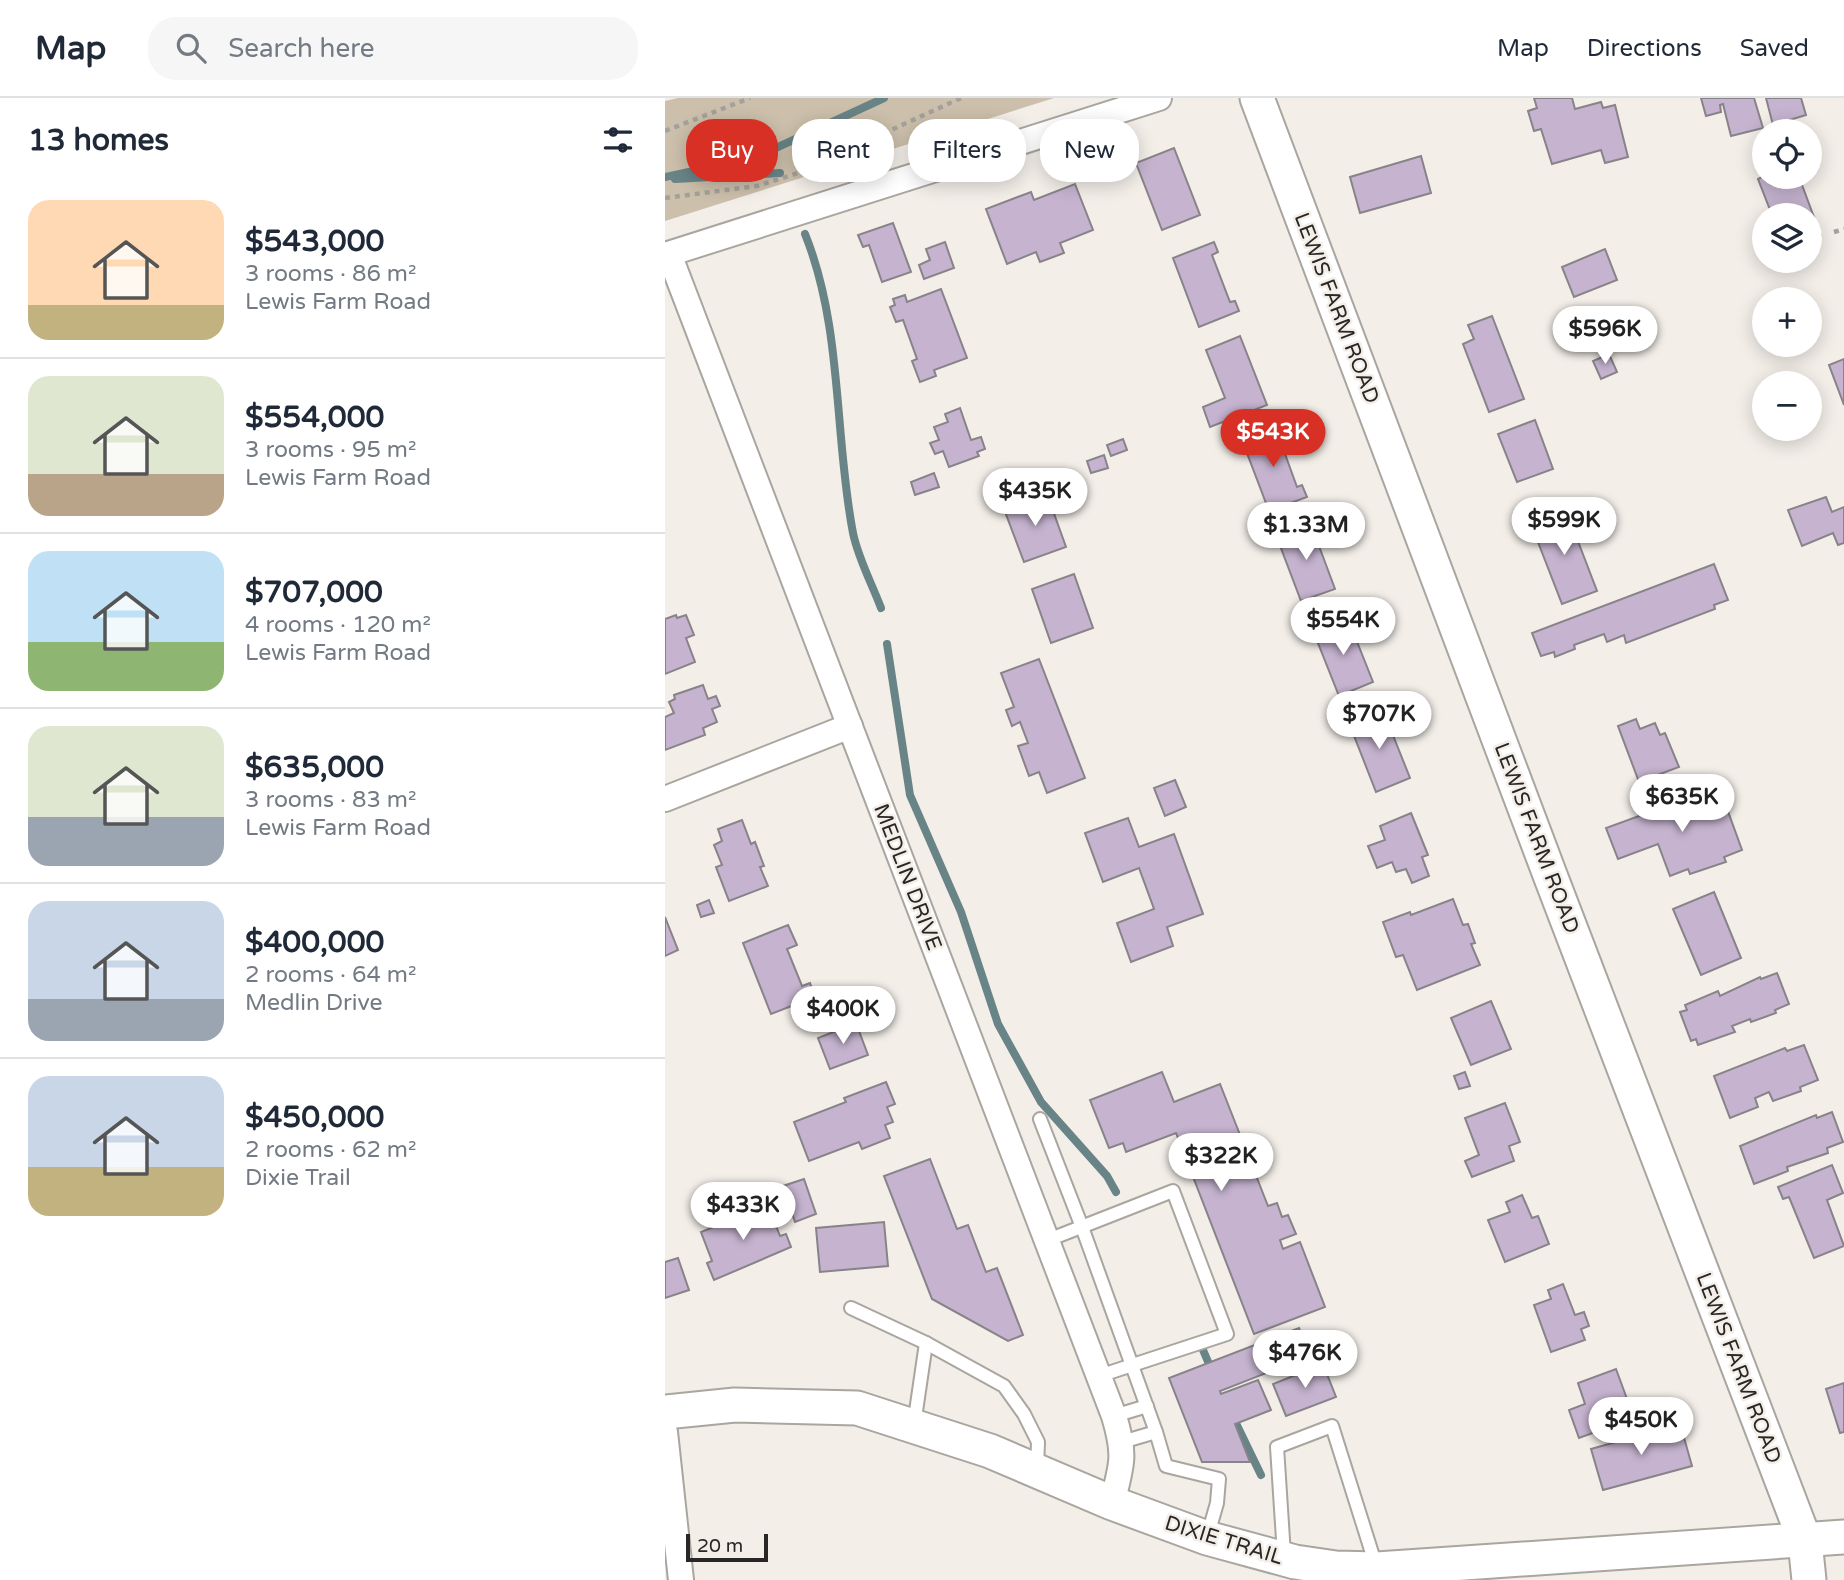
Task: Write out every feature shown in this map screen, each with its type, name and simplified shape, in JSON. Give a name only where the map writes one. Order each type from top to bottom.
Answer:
[{"type":"street","points":[[667,254],[1159,98]]},
{"type":"street","name":"LEWIS FARM ROAD","points":[[1257,98],[1805,1541],[1809,1580]]},
{"type":"street","name":"MEDLIN DRIVE","points":[[667,254],[1115,1416],[1122,1442],[1123,1461],[1112,1503]]},
{"type":"street","points":[[665,799],[850,726]]},
{"type":"street","name":"DIXIE TRAIL","points":[[665,1412],[735,1405],[857,1408],[989,1451],[1112,1503],[1207,1538],[1285,1559],[1336,1567],[1377,1569],[1844,1537]]},
{"type":"street","points":[[665,1432],[681,1580]]},
{"type":"lane","points":[[1039,1119],[1082,1227],[1166,1466],[1219,1479],[1217,1503],[1207,1538]]},
{"type":"lane","points":[[1048,1240],[1174,1191],[1227,1334],[1100,1376]]},
{"type":"lane","points":[[851,1308],[926,1343],[1004,1386],[1024,1414],[1038,1443],[1037,1471]]},
{"type":"lane","points":[[913,1426],[926,1343]]},
{"type":"lane","points":[[1115,1416],[1147,1406]]},
{"type":"lane","points":[[1285,1559],[1277,1447],[1332,1426],[1377,1569]]},
{"type":"lane","points":[[1122,1442],[1156,1432]]},
{"type":"path","points":[[665,131],[750,98]]},
{"type":"path","points":[[665,198],[757,186],[795,174],[961,98]]},
{"type":"path","points":[[1834,232],[1844,229]]},
{"type":"shaded area","points":[[678,98],[1054,98],[988,119],[908,119],[908,144],[894,149],[894,119],[792,119],[792,181],[665,221],[665,101]]},
{"type":"building","points":[[1534,98],[1572,98],[1575,109],[1601,102],[1603,108],[1615,105],[1628,157],[1605,163],[1601,150],[1552,164],[1541,129],[1534,131],[1528,111],[1537,108]]},
{"type":"building","points":[[1701,98],[1754,98],[1760,119],[1752,119],[1752,131],[1731,136],[1723,104],[1720,105],[1721,112],[1706,116]]},
{"type":"building","points":[[1766,98],[1801,98],[1806,115],[1793,119],[1771,119]]},
{"type":"building","points":[[1174,148],[1200,215],[1162,230],[1139,171],[1139,162]]},
{"type":"building","points":[[1421,156],[1431,193],[1360,213],[1350,177]]},
{"type":"building","points":[[1075,184],[1093,230],[1060,243],[1064,253],[1040,262],[1036,252],[1007,264],[986,209],[1031,192],[1034,200]]},
{"type":"building","points":[[1762,189],[1803,189],[1809,203],[1767,203]]},
{"type":"building","points":[[893,223],[911,272],[882,282],[869,245],[863,247],[858,235]]},
{"type":"building","points":[[945,242],[954,268],[924,279],[919,265],[930,260],[926,249]]},
{"type":"building","points":[[1214,242],[1218,252],[1212,255],[1230,302],[1235,301],[1239,311],[1199,327],[1173,258]]},
{"type":"building","points":[[1605,249],[1617,280],[1574,297],[1562,267]]},
{"type":"building","points":[[941,289],[967,358],[934,370],[936,376],[920,382],[912,361],[917,359],[903,320],[896,322],[890,307],[895,305],[893,299],[905,295],[907,302]]},
{"type":"building","points":[[1492,316],[1524,399],[1489,412],[1463,344],[1474,339],[1468,325]]},
{"type":"building","points":[[1240,336],[1267,405],[1210,427],[1203,407],[1225,398],[1206,350]]},
{"type":"building","points":[[1609,354],[1617,372],[1601,379],[1593,361]]},
{"type":"building","points":[[1844,359],[1844,405],[1829,365]]},
{"type":"building","points":[[960,408],[971,440],[981,437],[985,449],[977,452],[979,456],[949,467],[943,451],[935,454],[930,443],[939,440],[934,427],[948,422],[945,414]]},
{"type":"building","points":[[1535,420],[1553,469],[1517,482],[1498,434]]},
{"type":"building","points":[[1280,426],[1285,439],[1280,440],[1297,487],[1302,485],[1307,497],[1269,511],[1242,440]]},
{"type":"building","points":[[1123,439],[1127,450],[1111,456],[1107,445]]},
{"type":"building","points":[[1104,455],[1108,468],[1091,473],[1087,461]]},
{"type":"building","points":[[934,473],[939,487],[915,495],[911,482]]},
{"type":"building","points":[[1047,494],[1066,547],[1024,562],[1004,509]]},
{"type":"building","points":[[1826,497],[1832,512],[1844,507],[1844,543],[1838,545],[1833,533],[1802,546],[1788,510]]},
{"type":"building","points":[[1566,510],[1597,591],[1562,604],[1531,524]]},
{"type":"building","points":[[1310,522],[1335,589],[1301,601],[1276,535]]},
{"type":"building","points":[[1714,564],[1728,600],[1714,605],[1715,609],[1626,643],[1624,635],[1607,642],[1604,634],[1574,645],[1575,649],[1555,657],[1554,652],[1541,656],[1532,633]]},
{"type":"building","points":[[1074,574],[1093,628],[1051,643],[1032,589]]},
{"type":"building","points":[[676,615],[677,618],[686,615],[694,635],[686,638],[695,662],[665,674],[665,619]]},
{"type":"building","points":[[1348,619],[1373,682],[1339,696],[1314,633]]},
{"type":"building","points":[[1039,659],[1085,778],[1047,793],[1039,772],[1029,776],[1018,746],[1028,743],[1020,722],[1012,726],[1006,710],[1014,707],[1001,673]]},
{"type":"building","points":[[703,685],[708,699],[716,696],[720,706],[712,709],[717,722],[703,728],[705,735],[665,750],[665,717],[674,713],[669,702],[675,699],[674,695]]},
{"type":"building","points":[[1383,710],[1410,778],[1376,792],[1349,723]]},
{"type":"building","points":[[1636,719],[1640,729],[1655,723],[1660,735],[1665,733],[1679,767],[1639,782],[1618,726]]},
{"type":"building","points":[[1175,780],[1186,807],[1165,816],[1154,788]]},
{"type":"building","points":[[1716,787],[1720,796],[1722,795],[1742,850],[1724,857],[1726,862],[1690,874],[1688,869],[1670,876],[1658,844],[1618,859],[1606,828],[1669,805],[1673,813],[1688,807],[1685,799]]},
{"type":"building","points":[[1411,813],[1428,855],[1422,857],[1429,876],[1412,883],[1406,869],[1396,872],[1392,862],[1377,868],[1368,846],[1385,840],[1380,826]]},
{"type":"building","points":[[1128,818],[1139,847],[1174,834],[1203,914],[1167,927],[1173,946],[1131,962],[1117,923],[1154,909],[1139,868],[1103,882],[1085,833]]},
{"type":"building","points":[[742,820],[751,844],[755,842],[764,866],[760,867],[768,886],[729,901],[716,867],[722,865],[714,845],[722,841],[718,829]]},
{"type":"building","points":[[1714,892],[1741,958],[1701,975],[1673,909]]},
{"type":"building","points":[[1453,899],[1463,925],[1468,924],[1475,943],[1471,944],[1480,965],[1417,990],[1403,955],[1396,957],[1383,922]]},
{"type":"building","points":[[709,900],[714,913],[701,917],[697,905]]},
{"type":"building","points":[[665,917],[678,950],[665,956]]},
{"type":"building","points":[[788,925],[797,945],[787,949],[802,986],[810,983],[815,997],[771,1014],[743,943]]},
{"type":"building","points":[[1777,973],[1789,1004],[1775,1010],[1776,1013],[1732,1026],[1735,1032],[1698,1045],[1696,1039],[1691,1041],[1680,1012],[1687,1010],[1685,1005],[1718,991],[1720,996],[1760,977],[1761,979]]},
{"type":"building","points":[[1491,1001],[1511,1049],[1471,1065],[1451,1018]]},
{"type":"building","points":[[856,1023],[868,1055],[830,1069],[818,1038]]},
{"type":"building","points":[[1804,1045],[1818,1080],[1800,1087],[1801,1091],[1773,1101],[1769,1092],[1755,1098],[1758,1107],[1730,1118],[1714,1076],[1785,1048],[1787,1051]]},
{"type":"building","points":[[1162,1072],[1174,1102],[1220,1084],[1268,1206],[1277,1203],[1282,1217],[1288,1215],[1296,1234],[1280,1240],[1283,1249],[1300,1242],[1325,1307],[1254,1334],[1176,1133],[1126,1152],[1123,1143],[1109,1148],[1090,1100]]},
{"type":"building","points":[[1465,1072],[1470,1086],[1459,1089],[1454,1076]]},
{"type":"building","points":[[886,1082],[895,1104],[887,1107],[893,1122],[885,1125],[890,1138],[862,1149],[859,1142],[809,1161],[794,1122],[846,1102],[844,1098]]},
{"type":"building","points":[[1505,1103],[1520,1142],[1509,1146],[1514,1161],[1472,1177],[1465,1161],[1479,1155],[1465,1118]]},
{"type":"building","points":[[1832,1112],[1843,1142],[1827,1148],[1828,1153],[1787,1167],[1788,1171],[1754,1184],[1740,1146],[1816,1115],[1817,1118]]},
{"type":"building","points":[[930,1159],[957,1229],[968,1225],[986,1272],[997,1268],[1023,1335],[1008,1341],[932,1299],[884,1176]]},
{"type":"building","points":[[1832,1165],[1843,1193],[1827,1200],[1844,1246],[1814,1258],[1789,1197],[1783,1199],[1778,1187]]},
{"type":"building","points":[[804,1179],[816,1214],[795,1222],[783,1186]]},
{"type":"building","points":[[1522,1195],[1532,1218],[1538,1216],[1549,1244],[1505,1262],[1488,1220],[1510,1212],[1506,1202]]},
{"type":"building","points":[[768,1205],[780,1236],[786,1234],[791,1247],[714,1280],[707,1263],[712,1261],[701,1232]]},
{"type":"building","points":[[884,1222],[888,1266],[820,1272],[816,1228]]},
{"type":"building","points":[[678,1258],[689,1290],[665,1298],[665,1262]]},
{"type":"building","points":[[1563,1284],[1575,1315],[1584,1312],[1589,1326],[1581,1329],[1585,1340],[1551,1352],[1534,1305],[1551,1299],[1548,1290]]},
{"type":"building","points":[[1299,1328],[1310,1356],[1220,1391],[1221,1394],[1258,1380],[1271,1410],[1235,1424],[1250,1462],[1202,1462],[1169,1378]]},
{"type":"building","points":[[1323,1364],[1336,1397],[1286,1416],[1273,1384]]},
{"type":"building","points":[[1616,1369],[1634,1418],[1579,1438],[1569,1410],[1585,1404],[1578,1383]]},
{"type":"building","points":[[1844,1383],[1844,1432],[1840,1433],[1826,1389]]},
{"type":"building","points":[[1673,1426],[1674,1429],[1681,1427],[1692,1466],[1603,1490],[1591,1449]]},
{"type":"waterway","points":[[665,177],[754,158],[884,98]]},
{"type":"waterway","points":[[675,179],[780,173]]},
{"type":"waterway","points":[[805,234],[817,270],[832,344],[853,533],[881,608]]},
{"type":"waterway","points":[[887,644],[910,795],[961,912],[998,1024],[1041,1102],[1107,1176],[1116,1192]]},
{"type":"waterway","points":[[1203,1350],[1212,1371]]},
{"type":"waterway","points":[[1232,1415],[1261,1475]]}]
